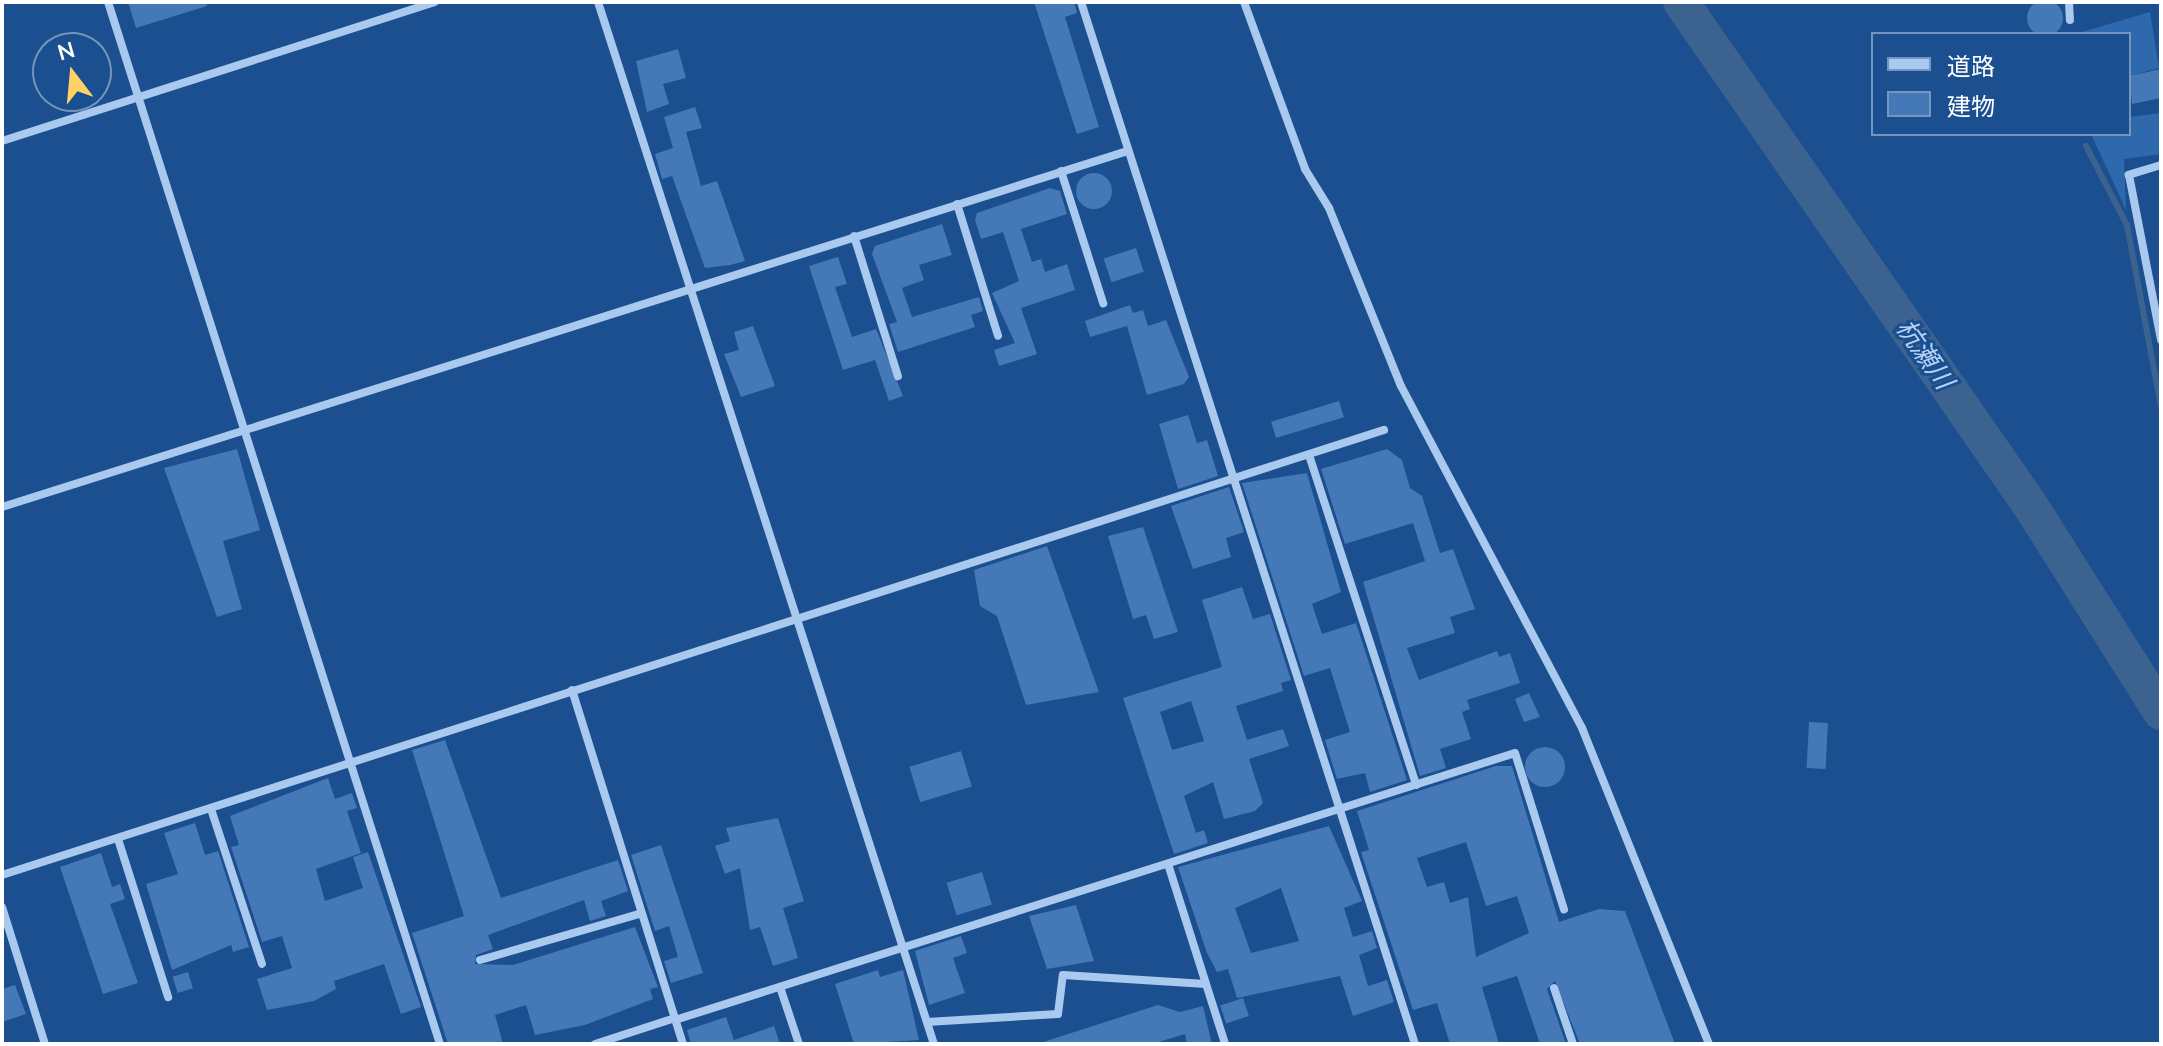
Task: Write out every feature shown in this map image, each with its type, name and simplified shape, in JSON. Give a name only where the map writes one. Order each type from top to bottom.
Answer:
[{"type":"street","points":[[108,2],[440,1044]]},
{"type":"street","points":[[2,141],[434,2]]},
{"type":"street","points":[[598,2],[798,614],[934,1044]]},
{"type":"street","points":[[1081,2],[1336,811],[1415,1044]]},
{"type":"street","points":[[1244,2],[1305,169],[1329,208],[1401,386],[1582,728],[1709,1044]]},
{"type":"street","points":[[2069,2],[2070,20]]},
{"type":"street","points":[[2,507],[1128,151]]},
{"type":"street","points":[[2161,165],[2129,175],[2161,340]]},
{"type":"street","points":[[1061,171],[1103,303]]},
{"type":"street","points":[[957,204],[998,336]]},
{"type":"street","points":[[854,236],[898,376]]},
{"type":"street","points":[[2150,274],[2161,273]]},
{"type":"street","points":[[2,875],[352,763],[798,614],[1384,430]]},
{"type":"street","points":[[1309,455],[1416,785]]},
{"type":"street","points":[[572,690],[639,914],[683,1044]]},
{"type":"street","points":[[595,1044],[1515,753],[1564,909]]},
{"type":"street","points":[[211,809],[262,964]]},
{"type":"street","points":[[118,839],[168,997]]},
{"type":"street","points":[[1168,864],[1225,1044]]},
{"type":"street","points":[[2,907],[45,1044]]},
{"type":"street","points":[[480,960],[639,914]]},
{"type":"street","points":[[927,1022],[1058,1014],[1063,975],[1206,984]]},
{"type":"street","points":[[780,987],[799,1044]]},
{"type":"street","points":[[1554,988],[1573,1044]]},
{"type":"shaded area","points":[[2150,12],[2159,68],[2131,75],[2131,32],[2082,32]]},
{"type":"shaded area","points":[[2161,113],[2161,154],[2124,159],[2126,210],[2092,136],[2131,136],[2131,117]]},
{"type":"building","points":[[2038,1],[2052,1],[2062,11],[2062,25],[2056,32],[2034,32],[2028,25],[2028,11]]},
{"type":"building","points":[[128,2],[206,2],[207,6],[136,28]]},
{"type":"building","points":[[1034,2],[1074,2],[1077,13],[1065,17],[1099,127],[1077,134]]},
{"type":"building","points":[[678,49],[686,78],[663,84],[669,104],[647,112],[636,61]]},
{"type":"building","points":[[2161,69],[2161,98],[2132,104],[2131,76]]},
{"type":"building","points":[[695,107],[702,128],[686,132],[701,186],[717,181],[745,261],[705,268],[672,176],[662,179],[655,154],[673,148],[664,117]]},
{"type":"building","points":[[1094,173],[1107,178],[1112,191],[1107,204],[1094,209],[1081,204],[1076,191],[1081,178]]},
{"type":"building","points":[[1050,188],[1060,191],[1067,214],[1021,229],[1032,262],[1041,259],[1045,272],[1067,264],[1075,290],[1021,308],[1037,354],[999,366],[994,350],[1015,343],[992,293],[1019,281],[1003,232],[981,239],[975,220],[977,213]]},
{"type":"building","points":[[942,224],[952,255],[919,265],[924,280],[902,288],[912,317],[979,297],[983,311],[971,315],[975,327],[898,352],[889,324],[897,322],[872,254],[875,246]]},
{"type":"building","points":[[1136,248],[1144,272],[1111,282],[1104,259]]},
{"type":"building","points":[[838,257],[847,284],[835,287],[852,337],[876,329],[903,396],[889,401],[875,360],[843,370],[809,266]]},
{"type":"building","points":[[1130,305],[1133,313],[1143,310],[1148,326],[1166,320],[1189,377],[1184,384],[1147,395],[1127,326],[1090,337],[1085,321]]},
{"type":"building","points":[[753,326],[775,386],[741,397],[724,354],[739,350],[734,332]]},
{"type":"building","points":[[1339,401],[1344,417],[1276,438],[1271,422]]},
{"type":"building","points":[[1188,415],[1197,443],[1207,440],[1218,476],[1178,489],[1159,424]]},
{"type":"building","points":[[237,449],[260,530],[223,541],[242,609],[217,617],[164,468]]},
{"type":"building","points":[[1387,449],[1402,460],[1410,488],[1422,496],[1440,553],[1453,549],[1475,609],[1450,617],[1455,633],[1407,648],[1419,680],[1497,651],[1499,657],[1510,653],[1520,683],[1467,700],[1470,709],[1462,712],[1471,739],[1440,749],[1446,768],[1420,776],[1363,582],[1425,561],[1413,523],[1345,544],[1321,469]]},
{"type":"building","points":[[1307,473],[1341,592],[1312,604],[1322,634],[1356,623],[1407,780],[1370,792],[1365,773],[1337,779],[1325,740],[1350,732],[1330,668],[1304,676],[1242,483]]},
{"type":"building","points":[[1229,487],[1244,532],[1226,538],[1231,557],[1193,569],[1171,506]]},
{"type":"building","points":[[1143,527],[1178,632],[1154,639],[1146,615],[1133,619],[1108,536]]},
{"type":"building","points":[[1047,546],[1099,692],[1026,705],[997,616],[980,606],[974,570]]},
{"type":"building","points":[[1242,587],[1253,619],[1270,614],[1291,680],[1281,683],[1283,691],[1236,706],[1247,740],[1283,729],[1289,746],[1249,759],[1263,803],[1255,811],[1224,819],[1213,782],[1184,796],[1196,833],[1204,830],[1208,843],[1174,854],[1123,698],[1222,667],[1202,600]],"holes":[[[1191,701],[1204,741],[1172,750],[1160,712]]]},
{"type":"building","points":[[1529,693],[1540,717],[1524,722],[1515,699]]},
{"type":"building","points":[[1809,722],[1828,723],[1826,769],[1807,768]]},
{"type":"building","points":[[445,740],[501,898],[618,860],[628,891],[601,901],[606,916],[590,921],[584,900],[488,935],[493,949],[476,955],[475,964],[513,965],[635,927],[658,987],[650,989],[653,999],[585,1025],[535,1035],[526,1005],[495,1015],[503,1044],[448,1044],[412,933],[464,916],[412,750]]},
{"type":"building","points":[[1545,747],[1559,753],[1565,767],[1559,781],[1545,787],[1531,781],[1525,767],[1531,753]]},
{"type":"building","points":[[961,751],[972,786],[920,802],[909,767]]},
{"type":"building","points":[[1496,766],[1512,766],[1559,922],[1599,909],[1625,911],[1675,1044],[1580,1044],[1555,981],[1547,989],[1566,1044],[1540,1044],[1517,976],[1482,987],[1499,1044],[1450,1044],[1437,1003],[1413,1010],[1361,852],[1369,850],[1357,811]],"holes":[[[1466,842],[1486,906],[1517,896],[1529,933],[1476,957],[1468,897],[1450,903],[1444,882],[1427,887],[1417,858]]]},
{"type":"building","points":[[328,778],[335,799],[352,793],[357,808],[347,811],[361,853],[316,869],[325,901],[363,888],[353,857],[368,852],[421,1007],[401,1014],[384,964],[334,981],[336,989],[314,1001],[267,1010],[257,979],[292,968],[282,936],[262,942],[231,847],[239,845],[230,816]]},
{"type":"building","points":[[778,818],[804,901],[783,908],[798,958],[773,966],[760,927],[750,930],[740,868],[725,874],[715,846],[730,841],[726,828]]},
{"type":"building","points":[[195,823],[205,855],[218,851],[249,947],[233,952],[231,945],[172,970],[146,884],[178,874],[164,833]]},
{"type":"building","points":[[1329,826],[1362,901],[1344,908],[1353,937],[1372,931],[1377,948],[1359,955],[1368,986],[1387,980],[1394,1002],[1353,1016],[1340,976],[1237,998],[1228,969],[1217,972],[1207,953],[1178,867]],"holes":[[[1281,888],[1299,941],[1251,953],[1235,908]]]},
{"type":"building","points":[[661,845],[703,973],[671,983],[664,961],[678,957],[669,926],[655,931],[631,855]]},
{"type":"building","points":[[101,853],[112,887],[120,884],[125,899],[110,904],[138,983],[103,994],[60,867]]},
{"type":"building","points":[[982,872],[992,905],[957,915],[947,883]]},
{"type":"building","points":[[1076,905],[1094,961],[1047,969],[1029,916]]},
{"type":"building","points":[[961,936],[967,953],[953,958],[965,993],[929,1005],[915,951]]},
{"type":"building","points":[[878,970],[880,977],[903,970],[919,1040],[854,1044],[835,984]]},
{"type":"building","points":[[188,972],[193,988],[178,993],[173,977]]},
{"type":"building","points":[[15,985],[26,1014],[2,1022],[2,989]]},
{"type":"building","points":[[1243,998],[1249,1016],[1226,1023],[1220,1005]]},
{"type":"building","points":[[1158,1005],[1180,1012],[1203,1006],[1212,1044],[1187,1044],[1185,1034],[1152,1044],[1037,1044]]},
{"type":"building","points":[[726,1017],[734,1040],[774,1026],[780,1044],[691,1044],[687,1030]]},
{"type":"waterway","name":"杭瀬川","points":[[1681,2],[2030,505],[2161,712]]},
{"type":"waterway","points":[[2086,146],[2127,225],[2161,406]]}]
